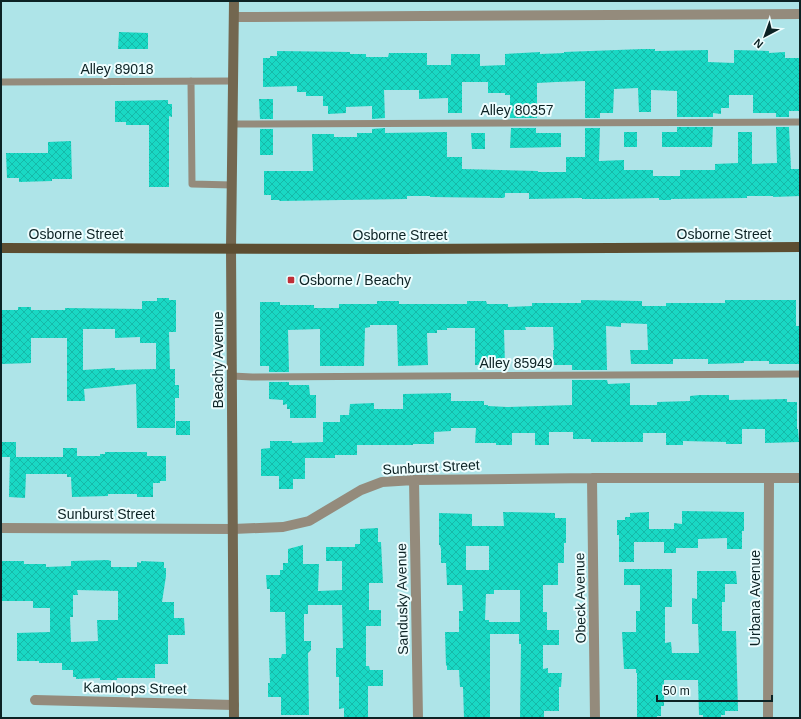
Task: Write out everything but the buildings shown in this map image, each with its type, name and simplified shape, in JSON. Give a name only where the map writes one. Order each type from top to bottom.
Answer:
[{"type":"main road","name":"Osborne Street","points":[[1,248],[800,247]]},
{"type":"street","name":"Beachy Avenue","points":[[234,1],[234,124],[232,184],[234,718]]},
{"type":"street","points":[[235,17],[800,14]]},
{"type":"street","name":"Sunburst Street","points":[[1,528],[233,529],[283,527],[309,521],[361,490],[382,482],[414,480],[592,478],[800,478]]},
{"type":"street","name":"Obeck Avenue","points":[[592,478],[595,718]]},
{"type":"street","name":"Urbana Avenue","points":[[768,718],[769,478]]},
{"type":"street","name":"Sandusky Avenue","points":[[414,480],[418,718]]},
{"type":"street","name":"Kamloops Street","points":[[35,700],[234,704]]},
{"type":"lane","points":[[191,81],[192,184],[232,184]]},
{"type":"lane","name":"Alley 89018","points":[[1,82],[233,81]]},
{"type":"lane","name":"Alley 80357","points":[[234,124],[800,122]]},
{"type":"lane","name":"Alley 85949","points":[[232,376],[800,374]]},
{"type":"place","name":"Osborne / Beachy","points":[[291,280]]}]
